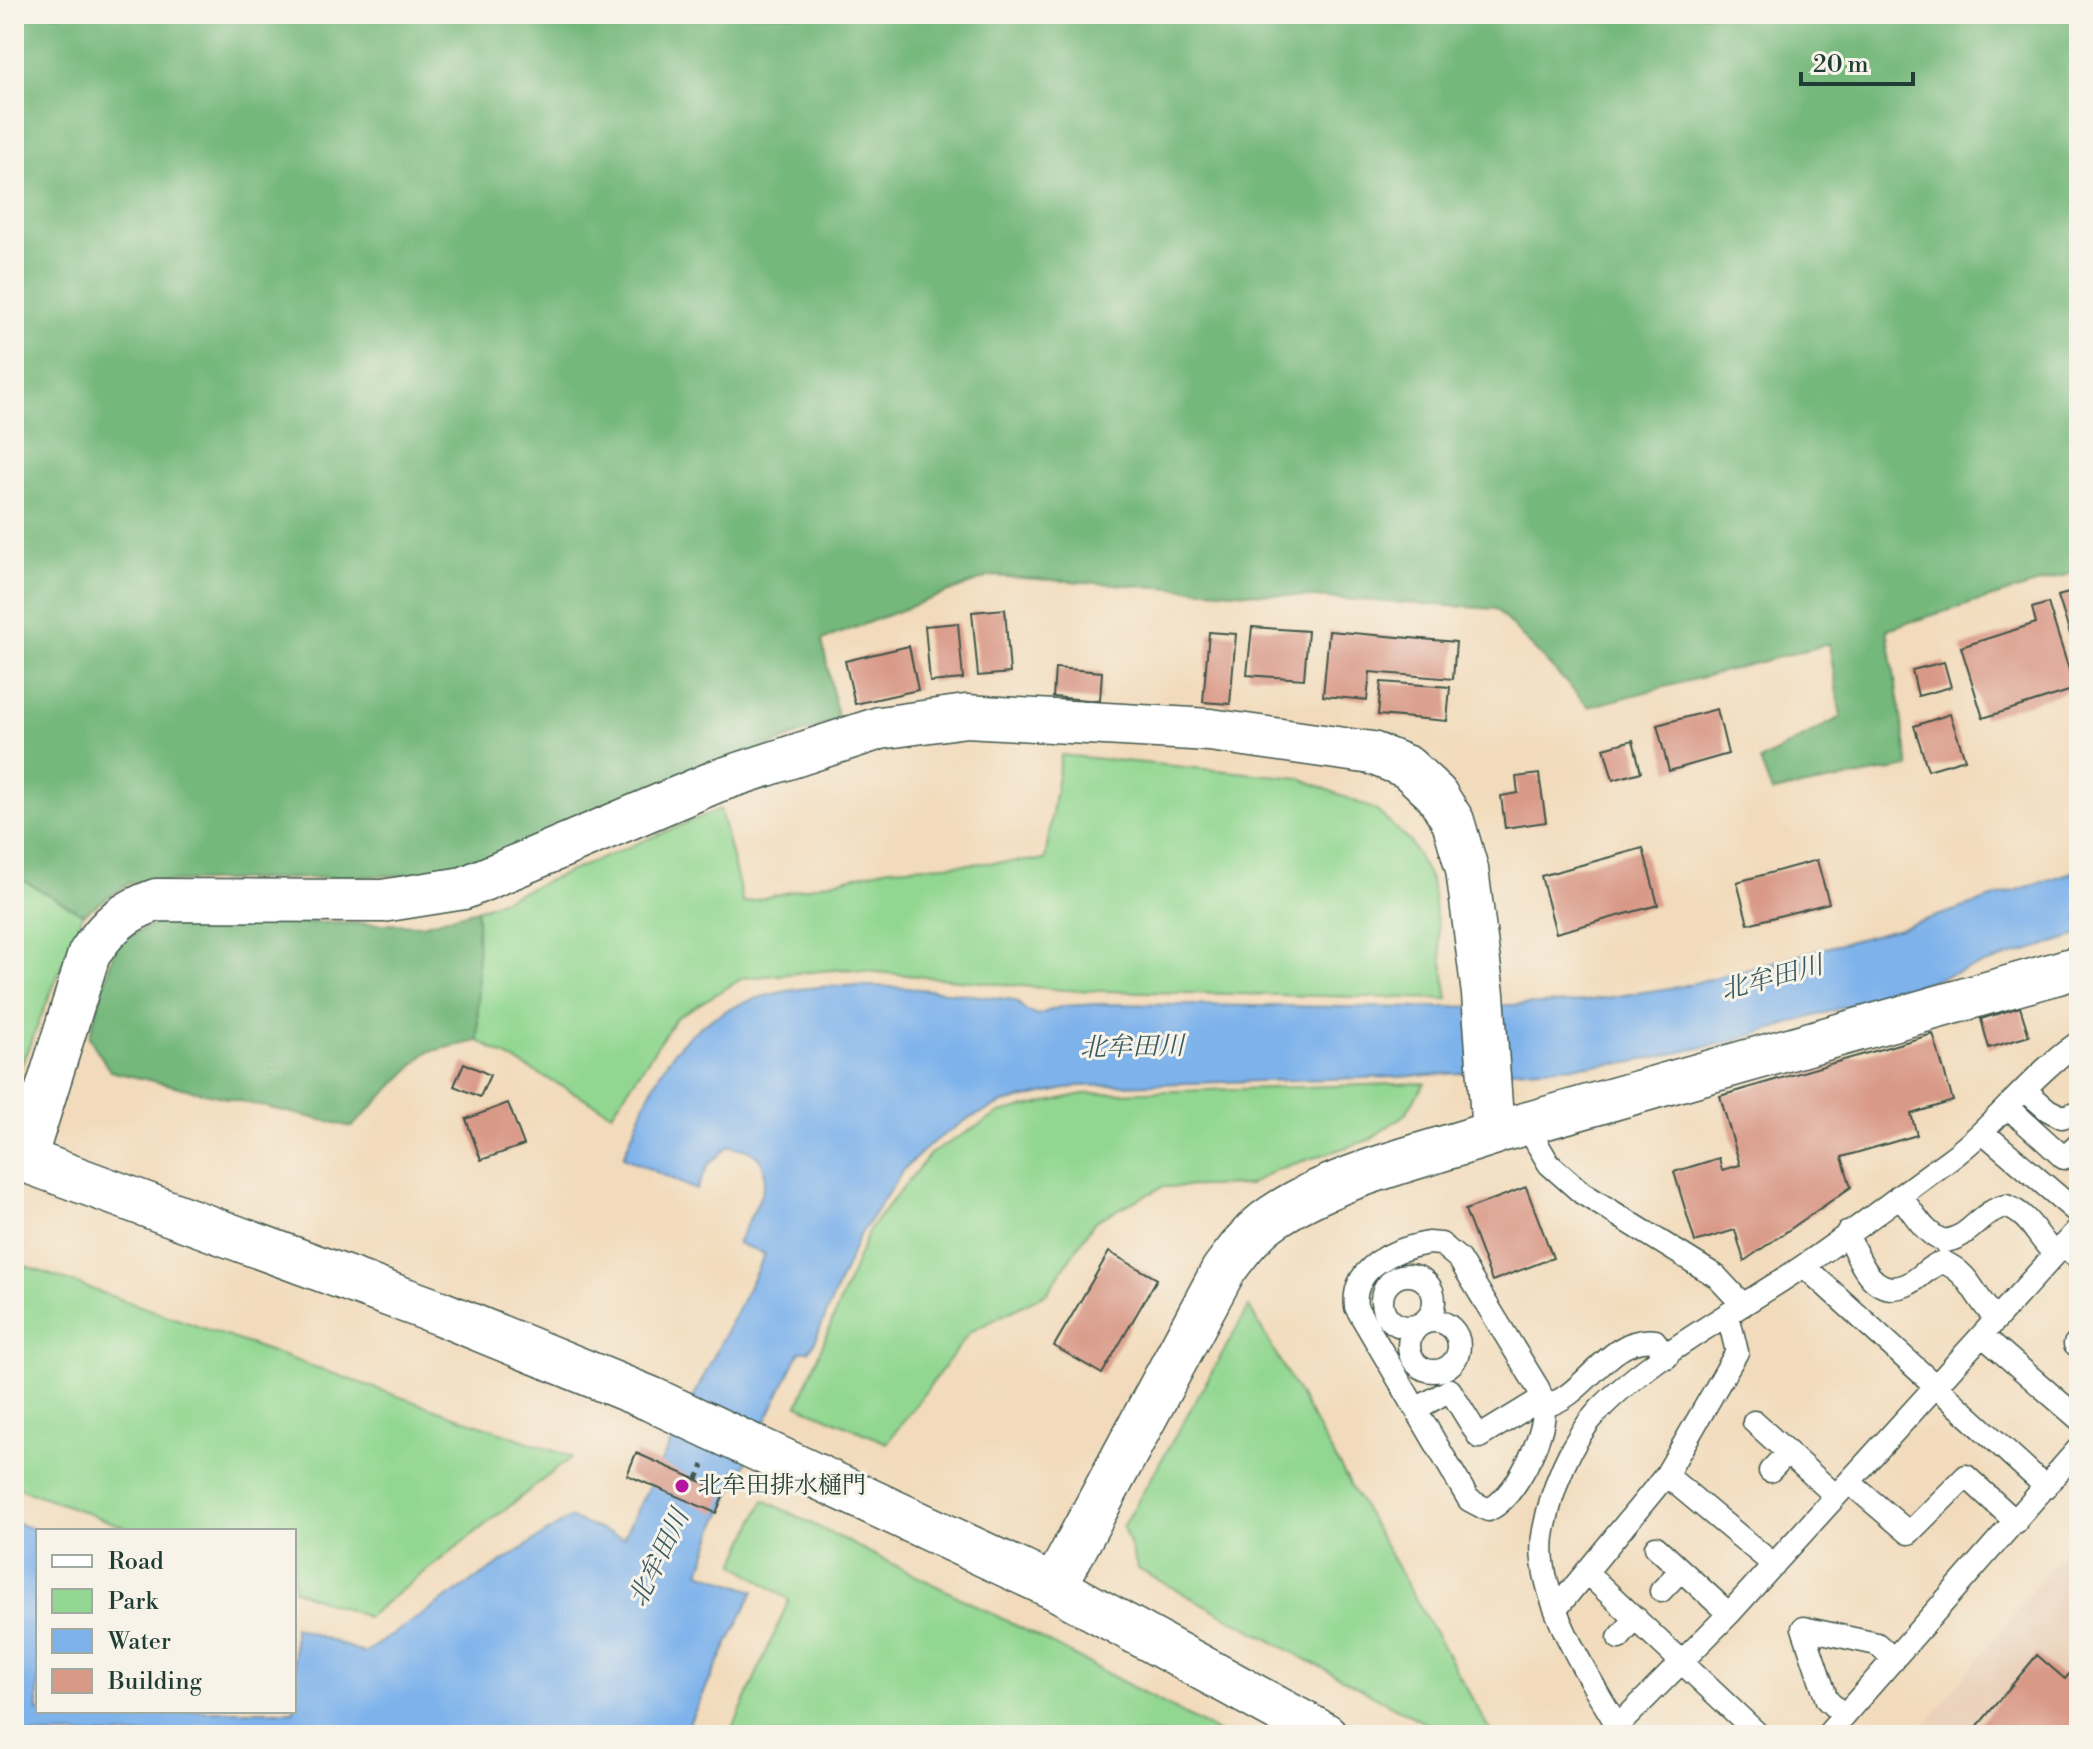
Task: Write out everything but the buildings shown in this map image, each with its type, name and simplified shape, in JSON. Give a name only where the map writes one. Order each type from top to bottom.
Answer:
[{"type":"street","points":[[1325,1735],[1054,1587],[651,1399],[440,1313],[20,1158],[89,954],[107,927],[129,909],[156,900],[382,901],[464,888],[717,781],[880,728],[966,716],[1210,730],[1372,753],[1407,767],[1436,794],[1453,821],[1467,869],[1483,994],[1489,1091],[1509,1129]]},
{"type":"street","points":[[1054,1587],[1223,1271],[1247,1239],[1271,1218],[1342,1183],[1509,1129],[2079,967]]},
{"type":"lane","points":[[2079,1042],[1984,1133],[1804,1266],[1667,1357],[1600,1410],[1574,1443],[1543,1531],[1542,1561],[1556,1609],[1620,1730],[1774,1565],[1988,1326],[2066,1253],[2079,1228]]},
{"type":"lane","points":[[2026,1091],[2062,1117],[2079,1112]]},
{"type":"lane","points":[[2009,1108],[2064,1158],[2079,1144]]},
{"type":"lane","points":[[1509,1129],[1582,1193],[1716,1276],[1736,1310],[1737,1352],[1666,1475],[1556,1609]]},
{"type":"lane","points":[[1984,1133],[2079,1214]]},
{"type":"lane","points":[[1899,1196],[1913,1211],[1921,1226],[1943,1241],[1967,1234],[1982,1215],[2006,1206],[2031,1221],[2040,1240],[2066,1253]]},
{"type":"lane","points":[[1847,1233],[1867,1274],[1890,1288],[1905,1285],[1929,1266],[1943,1262],[1969,1279],[1988,1326],[2079,1419]]},
{"type":"lane","points":[[1403,1364],[1410,1337],[1421,1324],[1433,1310],[1433,1293],[1429,1285],[1413,1275],[1390,1269],[1364,1274],[1355,1296],[1356,1307],[1403,1364],[1416,1409],[1469,1500],[1488,1510],[1508,1496],[1538,1441],[1542,1402],[1451,1249],[1428,1243],[1412,1246],[1390,1269],[1382,1298],[1385,1314],[1405,1327],[1421,1324],[1436,1320],[1451,1327],[1459,1349],[1453,1363],[1438,1371],[1403,1364]]},
{"type":"lane","points":[[1804,1266],[2046,1487]]},
{"type":"lane","points":[[1416,1409],[1450,1390],[1479,1437],[1542,1402],[1557,1403],[1617,1352],[1643,1340],[1655,1341],[1667,1357]]},
{"type":"lane","points":[[2079,1340],[2075,1344],[2079,1347]]},
{"type":"lane","points":[[1754,1422],[1788,1452],[1909,1533],[1966,1476],[2016,1522]]},
{"type":"lane","points":[[1827,1735],[2079,1448]]},
{"type":"lane","points":[[1770,1471],[1788,1452]]},
{"type":"lane","points":[[1666,1475],[1774,1565]]},
{"type":"lane","points":[[1656,1547],[1729,1614]]},
{"type":"lane","points":[[1661,1591],[1681,1570]]},
{"type":"lane","points":[[1586,1572],[1759,1735]]},
{"type":"lane","points":[[1619,1638],[1636,1618]]},
{"type":"lane","points":[[1844,1716],[1827,1700],[1803,1628],[1877,1644],[1894,1660]]},
{"type":"shaded area","points":[[2079,1532],[2079,1735],[1918,1735]]},
{"type":"green space","points":[[14,14],[2079,14],[2079,571],[1887,629],[1909,767],[1772,792],[1760,761],[1841,717],[1829,644],[1589,707],[1496,609],[991,576],[822,640],[838,719],[452,874],[130,883],[83,914],[14,875]]},
{"type":"green space","points":[[1061,755],[1300,778],[1376,810],[1410,842],[1431,881],[1448,999],[1064,990],[844,969],[743,978],[676,1018],[612,1113],[478,1041],[477,910],[720,809],[743,903],[889,868],[1045,860]]},
{"type":"green space","points":[[14,875],[83,914],[14,1083]]},
{"type":"green space","points":[[477,910],[478,1041],[427,1052],[352,1127],[110,1071],[89,1037],[116,943],[163,919],[422,925]]},
{"type":"green space","points":[[1425,1083],[1405,1114],[1369,1140],[1275,1170],[1249,1185],[1162,1187],[1095,1221],[1047,1293],[970,1332],[887,1443],[798,1405],[870,1228],[930,1154],[1000,1113],[1083,1094]]},
{"type":"green space","points":[[14,1262],[572,1457],[367,1617],[296,1591],[296,1529],[130,1529],[14,1486]]},
{"type":"green space","points":[[1249,1307],[1493,1735],[1447,1735],[1138,1569],[1123,1527]]},
{"type":"green space","points":[[764,1500],[1031,1633],[1223,1735],[730,1735],[789,1600],[735,1564]]},
{"type":"water","name":"北牟田川","points":[[2079,870],[2079,935],[1733,1041],[1628,1063],[1396,1077],[1079,1086],[1003,1103],[966,1120],[933,1142],[904,1169],[858,1238],[815,1341],[809,1351],[800,1351],[716,1525],[700,1572],[754,1591],[683,1735],[14,1735],[14,1522],[36,1530],[36,1713],[296,1713],[296,1628],[364,1653],[569,1518],[623,1538],[765,1254],[737,1243],[759,1199],[765,1171],[760,1160],[749,1151],[729,1146],[709,1164],[696,1190],[623,1157],[648,1097],[672,1055],[715,1017],[753,999],[795,990],[840,986],[885,987],[1015,1000],[1025,1010],[1037,1015],[1063,1006],[1099,1004],[1422,1008],[1572,1003],[1683,986],[1900,928]]},
{"type":"place","name":"北牟田排水樋門","points":[[682,1486]]}]
